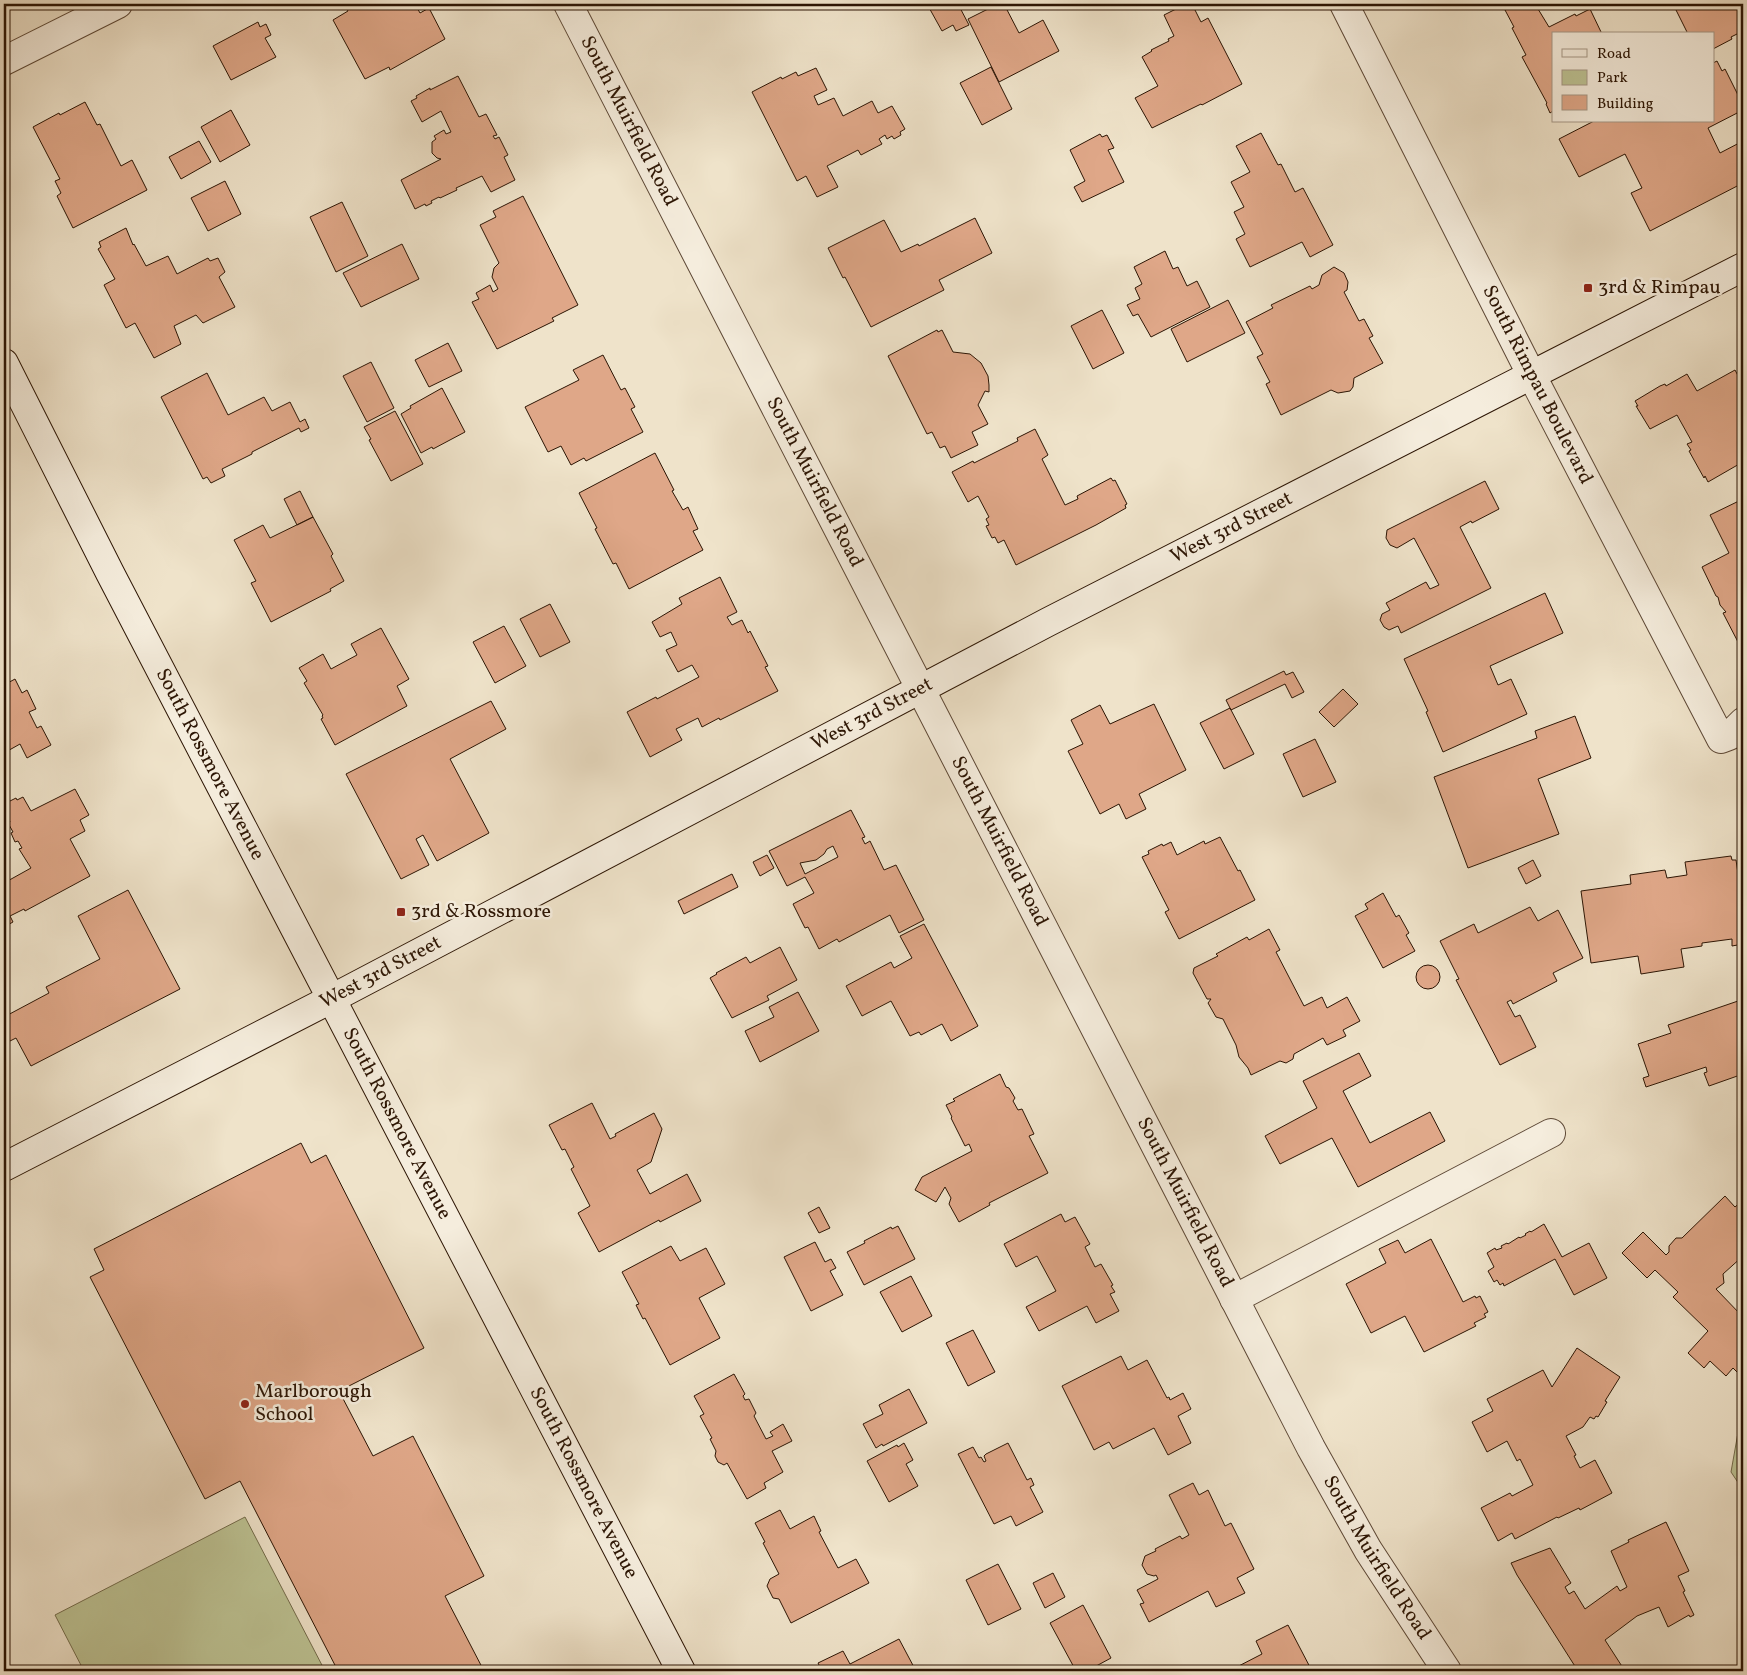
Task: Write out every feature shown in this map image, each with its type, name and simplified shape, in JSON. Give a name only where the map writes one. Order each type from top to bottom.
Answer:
[{"type":"main road","points":[[4,61],[118,4]]},
{"type":"main road","name":"South Muirfield Road","points":[[568,4],[1311,1448],[1368,1550],[1447,1671]]},
{"type":"main road","name":"South Rimpau Boulevard","points":[[1344,4],[1532,376],[1721,739],[1729,736],[1743,722]]},
{"type":"main road","name":"West 3rd Street","points":[[4,1167],[333,998],[1048,622],[1743,267]]},
{"type":"main road","name":"South Rossmore Avenue","points":[[4,363],[681,1671]]},
{"type":"main road","points":[[1234,1298],[1551,1133]]},
{"type":"green space","points":[[1743,1423],[1743,1490],[1731,1472],[1739,1427]]},
{"type":"green space","points":[[245,1517],[325,1671],[84,1671],[55,1615]]},
{"type":"building","points":[[344,4],[415,4],[420,13],[429,8],[445,39],[390,70],[389,67],[365,79],[333,20],[348,11]]},
{"type":"building","points":[[927,4],[958,4],[969,25],[956,31],[953,25],[942,31]]},
{"type":"building","points":[[998,4],[1004,4],[1019,33],[1043,20],[1059,51],[999,82],[968,19]]},
{"type":"building","points":[[1186,4],[1192,4],[1201,22],[1208,18],[1242,84],[1152,128],[1135,98],[1158,86],[1142,57],[1174,36],[1164,15]]},
{"type":"building","points":[[1516,4],[1535,4],[1549,27],[1590,9],[1601,32],[1552,32],[1552,112],[1550,113],[1547,103],[1522,57],[1526,55],[1505,10]]},
{"type":"building","points":[[1673,4],[1737,4],[1743,16],[1743,31],[1714,48],[1714,32],[1687,32]]},
{"type":"building","points":[[258,22],[260,27],[266,24],[271,35],[265,38],[276,57],[231,80],[213,46]]},
{"type":"building","points":[[1717,61],[1722,71],[1725,69],[1743,105],[1743,110],[1708,128],[1720,153],[1743,141],[1743,183],[1650,231],[1631,193],[1642,188],[1625,154],[1579,177],[1559,139],[1592,122],[1714,122],[1714,62]]},
{"type":"building","points":[[991,67],[1012,109],[982,125],[960,83]]},
{"type":"building","points":[[816,68],[827,90],[814,96],[818,105],[834,98],[843,116],[872,101],[878,113],[892,106],[905,129],[900,132],[901,135],[894,139],[892,136],[887,139],[885,135],[879,139],[882,144],[861,155],[858,150],[827,166],[838,187],[817,197],[806,176],[797,181],[752,92],[781,77],[782,79],[796,72],[798,76]]},
{"type":"building","points":[[458,76],[479,117],[486,114],[497,135],[493,136],[495,139],[499,137],[508,155],[504,157],[515,180],[491,192],[482,176],[456,188],[457,190],[431,201],[432,203],[426,206],[425,204],[415,209],[401,180],[441,159],[432,153],[432,142],[436,139],[434,136],[444,130],[446,134],[451,132],[441,111],[422,122],[411,101],[430,88],[430,90]]},
{"type":"building","points":[[85,102],[97,125],[100,124],[121,166],[132,160],[147,190],[73,228],[57,196],[61,193],[55,181],[60,179],[33,127]]},
{"type":"building","points":[[231,110],[250,145],[220,162],[201,127]]},
{"type":"building","points":[[1261,133],[1278,165],[1281,164],[1295,192],[1303,188],[1333,245],[1310,257],[1302,242],[1250,267],[1236,239],[1245,234],[1234,212],[1244,207],[1231,182],[1250,172],[1236,146]]},
{"type":"building","points":[[1100,134],[1102,137],[1107,135],[1114,148],[1108,150],[1124,182],[1082,202],[1074,187],[1085,181],[1070,150]]},
{"type":"building","points":[[199,141],[211,162],[181,179],[169,157]]},
{"type":"building","points":[[225,181],[241,214],[208,231],[191,198]]},
{"type":"building","points":[[523,196],[578,305],[552,318],[554,321],[497,349],[472,302],[479,299],[476,293],[490,285],[493,292],[498,289],[492,277],[494,268],[499,263],[480,225],[496,217],[493,211]]},
{"type":"building","points":[[342,202],[368,256],[336,272],[310,217]]},
{"type":"building","points":[[975,218],[992,253],[939,280],[944,290],[871,327],[828,248],[884,220],[901,252],[918,244],[919,246]]},
{"type":"building","points":[[126,228],[133,245],[146,266],[168,256],[177,274],[208,258],[210,261],[218,258],[225,272],[219,277],[235,307],[203,323],[196,315],[174,326],[181,344],[154,358],[135,323],[126,328],[104,285],[115,279],[98,249],[101,247],[99,242]]},
{"type":"building","points":[[402,244],[419,279],[361,307],[343,273]]},
{"type":"building","points":[[1165,251],[1173,269],[1178,267],[1187,286],[1197,281],[1210,307],[1151,337],[1138,314],[1133,316],[1127,305],[1140,299],[1135,288],[1142,284],[1134,267]]},
{"type":"building","points":[[1334,267],[1344,273],[1348,282],[1347,290],[1344,292],[1359,321],[1364,319],[1373,336],[1369,338],[1383,363],[1354,378],[1353,387],[1350,391],[1338,393],[1331,390],[1281,415],[1266,384],[1270,382],[1257,357],[1263,354],[1246,322],[1273,308],[1271,305],[1310,286],[1312,289],[1319,285],[1322,275]]},
{"type":"building","points":[[1228,300],[1245,333],[1187,362],[1171,329]]},
{"type":"building","points":[[1102,310],[1124,353],[1093,369],[1071,326]]},
{"type":"building","points":[[937,330],[938,332],[942,330],[953,352],[970,354],[981,363],[988,376],[989,385],[989,392],[985,391],[978,405],[988,424],[972,432],[978,445],[951,458],[945,446],[940,448],[932,432],[927,434],[888,356]]},
{"type":"building","points":[[448,343],[462,371],[429,387],[415,360]]},
{"type":"building","points":[[603,355],[621,390],[625,388],[635,407],[631,409],[643,432],[586,461],[584,458],[571,465],[561,446],[548,452],[525,407],[579,380],[573,370]]},
{"type":"building","points":[[371,362],[394,408],[367,422],[343,376]]},
{"type":"building","points":[[1735,370],[1743,385],[1743,465],[1741,463],[1708,482],[1689,451],[1691,450],[1687,444],[1692,442],[1677,415],[1650,429],[1635,401],[1660,386],[1665,384],[1666,386],[1687,374],[1697,391]]},
{"type":"building","points":[[207,373],[228,415],[264,397],[272,411],[290,402],[300,422],[305,419],[309,428],[301,432],[299,428],[252,452],[252,454],[222,469],[225,476],[211,483],[207,477],[203,479],[161,397]]},
{"type":"building","points":[[442,388],[465,432],[433,449],[432,447],[421,453],[401,414],[411,408],[410,406]]},
{"type":"building","points":[[395,411],[423,464],[391,481],[364,427]]},
{"type":"building","points":[[1035,429],[1048,455],[1042,459],[1065,505],[1078,499],[1077,496],[1111,478],[1113,481],[1115,480],[1127,504],[1125,505],[1126,508],[1096,525],[1016,565],[1004,540],[998,543],[995,537],[992,538],[986,526],[989,525],[986,519],[989,517],[978,496],[968,502],[952,472],[1018,441],[1017,438]]},
{"type":"building","points":[[655,453],[683,510],[688,507],[698,529],[693,531],[703,550],[629,589],[616,563],[613,564],[579,493]]},
{"type":"building","points":[[1485,481],[1499,509],[1460,527],[1491,588],[1401,633],[1398,626],[1389,630],[1384,627],[1380,620],[1382,614],[1390,610],[1386,603],[1426,582],[1430,589],[1439,585],[1414,538],[1397,548],[1390,545],[1386,538],[1387,530]]},
{"type":"building","points":[[300,491],[313,517],[297,525],[284,499]]},
{"type":"building","points":[[1743,499],[1743,639],[1738,642],[1723,613],[1726,612],[1720,605],[1718,597],[1702,567],[1729,553],[1710,515]]},
{"type":"building","points":[[313,517],[333,554],[331,556],[344,581],[330,589],[331,591],[271,622],[251,583],[256,581],[234,540],[263,525],[270,538]]},
{"type":"building","points":[[720,577],[737,612],[727,617],[732,625],[742,620],[748,633],[750,631],[768,666],[765,667],[778,691],[702,727],[698,718],[676,729],[682,740],[650,757],[627,712],[699,677],[692,665],[678,672],[666,650],[677,645],[671,632],[660,637],[652,622],[682,604],[679,598]]},
{"type":"building","points":[[1545,593],[1563,633],[1490,666],[1498,685],[1511,679],[1527,714],[1443,752],[1426,712],[1428,711],[1404,659]]},
{"type":"building","points":[[550,604],[570,642],[540,657],[520,619]]},
{"type":"building","points":[[504,626],[526,666],[495,683],[473,642]]},
{"type":"building","points":[[381,628],[409,679],[397,686],[407,706],[335,745],[321,719],[323,715],[304,683],[307,681],[299,668],[323,654],[331,669],[357,655],[351,644]]},
{"type":"building","points":[[1284,671],[1286,675],[1293,672],[1304,692],[1292,698],[1285,684],[1231,710],[1226,700]]},
{"type":"building","points":[[15,679],[22,693],[27,690],[36,709],[29,712],[37,728],[41,726],[51,745],[27,758],[20,744],[4,753],[4,685]]},
{"type":"building","points":[[1343,689],[1358,704],[1334,727],[1319,712]]},
{"type":"building","points":[[491,701],[506,729],[450,759],[489,833],[437,861],[423,835],[416,839],[429,865],[401,879],[346,774]]},
{"type":"building","points":[[1154,704],[1186,770],[1139,794],[1146,809],[1126,819],[1119,804],[1100,814],[1068,751],[1083,744],[1071,720],[1100,705],[1110,724]]},
{"type":"building","points":[[1230,708],[1254,754],[1224,769],[1200,723]]},
{"type":"building","points":[[1575,716],[1591,758],[1538,779],[1559,834],[1468,868],[1434,777],[1537,738],[1535,731]]},
{"type":"building","points":[[1315,739],[1336,782],[1303,797],[1283,754]]},
{"type":"building","points":[[75,789],[89,815],[80,820],[85,831],[70,839],[90,876],[25,911],[24,909],[10,916],[13,922],[4,927],[4,883],[31,868],[19,849],[22,848],[18,841],[15,842],[11,833],[13,832],[8,823],[10,822],[4,807],[9,804],[8,802],[23,797],[31,811]]},
{"type":"building","points":[[851,810],[865,837],[862,838],[865,844],[870,841],[884,870],[896,865],[924,920],[899,933],[890,915],[839,942],[837,939],[819,949],[808,927],[805,928],[793,904],[814,893],[805,877],[787,886],[769,851]],"holes":[[[833,846],[838,857],[805,874],[800,863],[816,860]]]},
{"type":"building","points":[[1220,837],[1255,900],[1179,939],[1165,912],[1169,910],[1142,857],[1149,854],[1148,851],[1162,844],[1163,846],[1171,842],[1177,855],[1204,841],[1205,844]]},
{"type":"building","points":[[767,855],[774,868],[760,876],[753,862]]},
{"type":"building","points":[[1731,856],[1732,860],[1736,860],[1743,908],[1743,944],[1732,946],[1732,939],[1702,943],[1702,946],[1681,949],[1684,967],[1641,974],[1638,956],[1591,963],[1581,891],[1631,884],[1630,875],[1665,870],[1667,878],[1687,875],[1685,862]]},
{"type":"building","points":[[1533,860],[1541,876],[1526,884],[1518,868]]},
{"type":"building","points":[[732,874],[738,887],[684,914],[678,901]]},
{"type":"building","points":[[128,890],[180,989],[31,1066],[16,1038],[4,1044],[4,1017],[49,993],[46,987],[100,959],[78,916]]},
{"type":"building","points":[[1383,893],[1396,917],[1399,915],[1409,933],[1406,935],[1415,951],[1383,968],[1355,916],[1368,909],[1365,904]]},
{"type":"building","points":[[1530,907],[1538,921],[1558,910],[1583,958],[1553,973],[1557,981],[1513,1004],[1511,1000],[1507,1002],[1515,1017],[1520,1015],[1536,1047],[1500,1065],[1456,980],[1459,979],[1440,941],[1474,924],[1478,933]]},
{"type":"building","points":[[924,924],[978,1026],[951,1041],[942,1024],[921,1035],[919,1032],[910,1036],[891,1001],[862,1016],[846,986],[891,962],[894,968],[912,958],[900,936]]},
{"type":"building","points":[[1269,929],[1280,950],[1276,952],[1304,1006],[1322,997],[1327,1008],[1347,997],[1360,1021],[1343,1030],[1346,1036],[1327,1045],[1323,1038],[1294,1054],[1293,1059],[1286,1063],[1280,1061],[1251,1075],[1239,1057],[1236,1045],[1223,1019],[1216,1017],[1208,1003],[1211,999],[1207,999],[1193,973],[1194,968],[1218,956],[1216,954],[1247,937],[1249,940]]},
{"type":"building","points":[[780,947],[797,980],[767,996],[769,1000],[732,1018],[710,978],[746,957],[750,963]]},
{"type":"building","points":[[1428,965],[1437,968],[1440,977],[1437,986],[1428,989],[1419,986],[1416,977],[1419,968]]},
{"type":"building","points":[[798,992],[819,1031],[760,1062],[745,1031],[774,1017],[769,1007]]},
{"type":"building","points":[[1738,1001],[1741,1009],[1743,1009],[1743,1074],[1709,1086],[1704,1073],[1707,1072],[1706,1067],[1646,1087],[1643,1078],[1649,1076],[1638,1044],[1671,1033],[1668,1025]]},
{"type":"building","points":[[1359,1053],[1371,1076],[1343,1091],[1370,1143],[1430,1112],[1445,1141],[1358,1187],[1332,1138],[1280,1164],[1265,1136],[1317,1108],[1303,1081]]},
{"type":"building","points":[[1000,1074],[1006,1087],[1009,1088],[1015,1098],[1013,1101],[1018,1110],[1022,1109],[1034,1134],[1029,1136],[1048,1173],[989,1203],[990,1205],[959,1222],[949,1204],[951,1198],[945,1187],[936,1202],[915,1190],[922,1177],[972,1151],[969,1144],[965,1146],[946,1105],[955,1101],[953,1099]]},
{"type":"building","points":[[592,1103],[610,1139],[616,1136],[615,1134],[654,1113],[662,1129],[651,1162],[637,1170],[650,1194],[687,1174],[701,1201],[660,1222],[659,1220],[599,1252],[578,1213],[590,1206],[571,1169],[574,1167],[565,1149],[562,1150],[549,1125]]},
{"type":"building","points":[[301,1143],[311,1163],[326,1155],[424,1348],[339,1391],[373,1456],[413,1436],[484,1576],[445,1596],[484,1671],[338,1671],[240,1481],[205,1499],[90,1277],[104,1270],[94,1249]]},
{"type":"building","points":[[1725,1196],[1735,1207],[1743,1200],[1743,1256],[1723,1274],[1724,1283],[1716,1289],[1743,1317],[1743,1378],[1733,1368],[1726,1376],[1710,1361],[1704,1368],[1688,1353],[1708,1331],[1673,1297],[1678,1292],[1655,1270],[1647,1278],[1622,1253],[1643,1232],[1666,1255],[1669,1252],[1669,1246],[1676,1238],[1682,1238]]},
{"type":"building","points":[[819,1207],[830,1228],[819,1233],[808,1213]]},
{"type":"building","points":[[1061,1214],[1065,1222],[1075,1217],[1090,1244],[1085,1247],[1095,1267],[1101,1264],[1113,1285],[1111,1286],[1115,1292],[1110,1294],[1119,1311],[1096,1323],[1087,1306],[1039,1331],[1026,1307],[1056,1291],[1037,1256],[1016,1267],[1004,1244]]},
{"type":"building","points":[[1544,1224],[1562,1257],[1589,1243],[1607,1278],[1574,1295],[1555,1259],[1504,1286],[1503,1283],[1500,1285],[1497,1280],[1494,1282],[1488,1271],[1494,1267],[1487,1253],[1495,1248],[1496,1250],[1502,1248],[1501,1246],[1526,1235]]},
{"type":"building","points":[[898,1226],[915,1259],[864,1285],[847,1252],[891,1227],[892,1229]]},
{"type":"building","points":[[1431,1239],[1463,1302],[1475,1296],[1476,1298],[1480,1296],[1488,1312],[1484,1314],[1486,1317],[1474,1323],[1476,1326],[1424,1352],[1405,1316],[1371,1333],[1346,1284],[1386,1263],[1379,1249],[1398,1240],[1405,1253]]},
{"type":"building","points":[[815,1242],[825,1262],[831,1259],[836,1268],[830,1271],[843,1295],[811,1311],[784,1257]]},
{"type":"building","points":[[671,1246],[680,1261],[706,1248],[725,1284],[699,1298],[720,1338],[670,1365],[645,1318],[643,1319],[636,1305],[639,1304],[622,1272]]},
{"type":"building","points":[[911,1276],[932,1316],[902,1332],[880,1292]]},
{"type":"building","points":[[973,1330],[995,1372],[968,1386],[946,1343]]},
{"type":"building","points":[[1577,1348],[1620,1377],[1605,1401],[1607,1402],[1598,1417],[1596,1416],[1594,1419],[1590,1417],[1583,1427],[1566,1436],[1576,1455],[1574,1456],[1580,1468],[1595,1460],[1612,1493],[1580,1510],[1579,1508],[1557,1517],[1515,1539],[1512,1533],[1498,1541],[1481,1508],[1510,1493],[1512,1496],[1533,1485],[1520,1459],[1517,1461],[1507,1441],[1487,1452],[1472,1422],[1493,1411],[1487,1399],[1543,1370],[1552,1387]]},
{"type":"building","points":[[1121,1356],[1128,1370],[1147,1360],[1167,1398],[1169,1397],[1170,1400],[1183,1393],[1191,1409],[1178,1416],[1191,1443],[1168,1455],[1154,1428],[1113,1449],[1109,1442],[1094,1450],[1062,1386]]},
{"type":"building","points":[[734,1374],[745,1394],[743,1396],[745,1400],[749,1399],[756,1413],[754,1416],[766,1439],[773,1436],[770,1432],[783,1424],[792,1441],[772,1451],[783,1472],[764,1483],[766,1488],[747,1499],[727,1463],[724,1465],[718,1462],[715,1456],[716,1451],[710,1439],[712,1438],[700,1416],[704,1414],[694,1396]]},
{"type":"building","points":[[909,1389],[927,1423],[876,1448],[863,1424],[883,1414],[879,1405]]},
{"type":"building","points":[[904,1443],[913,1460],[906,1464],[918,1486],[889,1502],[867,1461]]},
{"type":"building","points":[[1008,1443],[1027,1480],[1031,1478],[1034,1485],[1030,1487],[1043,1512],[1016,1526],[1011,1516],[994,1524],[958,1454],[973,1447],[979,1458],[981,1457],[984,1462],[986,1461],[984,1456],[986,1454]]},
{"type":"building","points":[[1193,1483],[1199,1495],[1208,1490],[1225,1526],[1231,1523],[1254,1569],[1237,1578],[1245,1593],[1216,1607],[1208,1591],[1149,1622],[1140,1604],[1144,1603],[1137,1590],[1158,1579],[1156,1575],[1147,1574],[1142,1565],[1145,1556],[1156,1551],[1155,1549],[1180,1536],[1182,1539],[1189,1535],[1169,1495]]},
{"type":"building","points":[[780,1510],[790,1529],[814,1516],[821,1531],[819,1532],[838,1568],[856,1559],[869,1583],[791,1623],[779,1599],[773,1598],[767,1586],[770,1579],[779,1574],[755,1523]]},
{"type":"building","points":[[1666,1522],[1689,1571],[1678,1576],[1694,1615],[1690,1617],[1689,1615],[1668,1627],[1659,1607],[1637,1616],[1605,1640],[1625,1671],[1578,1671],[1511,1563],[1550,1548],[1571,1583],[1565,1587],[1569,1594],[1574,1591],[1585,1609],[1617,1586],[1620,1591],[1627,1587],[1611,1551],[1629,1542],[1628,1540]]},
{"type":"building","points":[[998,1564],[1021,1609],[988,1625],[966,1580]]},
{"type":"building","points":[[1053,1573],[1065,1597],[1045,1608],[1033,1583]]},
{"type":"building","points":[[1083,1605],[1111,1658],[1087,1671],[1076,1671],[1050,1623]]},
{"type":"building","points":[[1288,1625],[1312,1671],[1231,1670],[1262,1654],[1256,1641]]},
{"type":"building","points":[[899,1639],[916,1671],[822,1671],[818,1663],[843,1651],[850,1664]]},
{"type":"place","name":"3rd & Rimpau","points":[[1588,288]]},
{"type":"place","name":"3rd & Rossmore","points":[[401,912]]},
{"type":"place","name":"Marlborough School","points":[[245,1404]]}]
